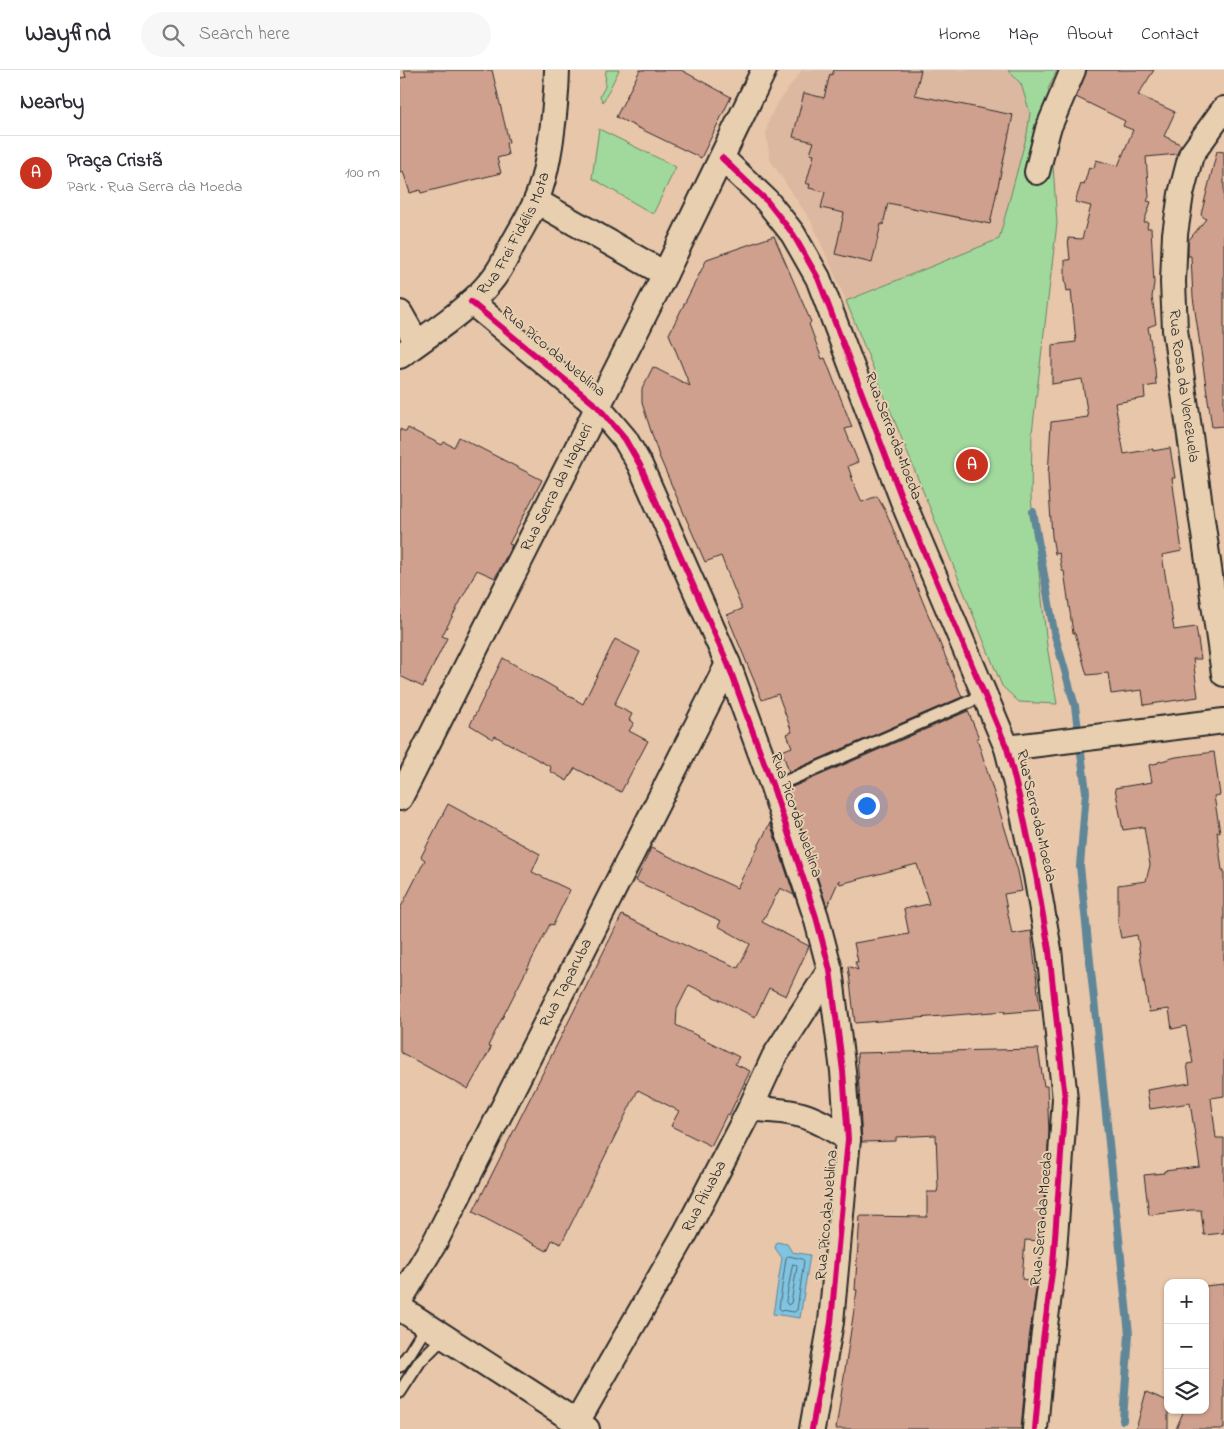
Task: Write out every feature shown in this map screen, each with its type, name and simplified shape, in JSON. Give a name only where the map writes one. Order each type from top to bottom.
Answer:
[{"type":"street","name":"Rua Frei Fidélis Mota","points":[[409,350],[471,302],[491,281],[536,201],[554,117],[557,70]]},
{"type":"street","name":"Rua Serra da Itaqueri","points":[[400,798],[665,274],[764,70]]},
{"type":"street","points":[[1038,172],[1048,129],[1073,70]]},
{"type":"street","name":"Rua Rosa da Venezuela","points":[[1220,120],[1191,155],[1181,194],[1175,234],[1173,282],[1175,330],[1224,674]]},
{"type":"street","name":"Rua Serra da Moeda","points":[[722,158],[767,201],[793,234],[818,278],[906,509],[985,695],[1017,747],[1046,931],[1065,1099],[1053,1265],[1043,1340],[1035,1429]]},
{"type":"street","points":[[536,201],[665,274]]},
{"type":"street","name":"Rua Pico da Neblina","points":[[471,302],[598,407],[625,439],[640,465],[728,664],[773,787],[816,917],[830,970],[843,1071],[848,1139],[831,1322],[812,1429]]},
{"type":"street","points":[[400,313],[409,350]]},
{"type":"street","name":"Rua Taparuba","points":[[400,1300],[435,1242],[728,664]]},
{"type":"street","points":[[1017,747],[1217,721]]},
{"type":"street","name":"Rua Aiuaba","points":[[582,1425],[686,1232],[750,1109],[774,1057],[830,970]]},
{"type":"street","points":[[750,1109],[776,1110],[814,1118],[848,1139]]},
{"type":"street","points":[[400,1308],[582,1425]]},
{"type":"lane","points":[[773,787],[985,695]]},
{"type":"lane","points":[[400,1366],[410,1354],[436,1331]]},
{"type":"lane","points":[[400,1392],[436,1331]]},
{"type":"shaded area","points":[[802,70],[1008,70],[1021,84],[1031,113],[999,239],[846,301],[812,223],[770,160],[766,134],[769,119],[776,105]]},
{"type":"green space","points":[[606,70],[619,70],[603,102],[600,96],[605,87]]},
{"type":"green space","points":[[1008,70],[1057,70],[1048,89],[1054,99],[1052,151],[1057,223],[1032,433],[1031,498],[1047,646],[1057,704],[1019,702],[1002,686],[846,301],[999,239],[1027,134],[1030,113],[1021,84]]},
{"type":"green space","points":[[599,129],[676,167],[653,214],[592,178]]},
{"type":"water","points":[[777,1242],[787,1244],[792,1252],[810,1255],[800,1318],[773,1314],[782,1258],[775,1248]]},
{"type":"building","points":[[404,70],[492,70],[509,142],[506,143],[508,155],[497,158],[501,173],[421,193],[420,190],[410,193],[403,171],[400,172],[400,78],[406,77]]},
{"type":"building","points":[[640,70],[681,70],[731,97],[701,158],[616,117]]},
{"type":"building","points":[[834,70],[921,70],[915,95],[1013,115],[990,224],[888,203],[872,263],[835,254],[844,213],[821,208],[825,192],[809,188],[810,184],[806,184],[814,155],[810,154],[814,142],[793,137],[804,93],[824,98],[830,74],[832,75]]},
{"type":"building","points":[[1086,70],[1154,70],[1138,95],[1175,112],[1164,136],[1182,145],[1177,154],[1146,157],[1149,197],[1147,201],[1151,202],[1144,222],[1148,222],[1147,228],[1151,228],[1154,283],[1152,297],[1156,324],[1148,327],[1156,385],[1144,387],[1145,398],[1115,403],[1124,454],[1170,448],[1182,551],[1162,555],[1174,630],[1196,627],[1201,659],[1193,659],[1198,697],[1144,705],[1142,690],[1111,694],[1108,673],[1087,675],[1075,633],[1073,633],[1064,571],[1062,571],[1059,553],[1055,554],[1052,536],[1048,476],[1051,422],[1088,417],[1082,379],[1052,384],[1052,345],[1076,342],[1071,290],[1067,291],[1065,279],[1065,260],[1070,260],[1068,238],[1082,239],[1091,206],[1075,202],[1081,184],[1084,185],[1089,167],[1094,168],[1096,160],[1118,166],[1133,130],[1123,126],[1125,121],[1076,97]]},
{"type":"building","points":[[1217,151],[1224,152],[1224,426],[1212,427],[1193,297],[1191,256],[1188,256],[1188,241],[1206,219],[1201,215]]},
{"type":"building","points":[[774,236],[811,322],[809,324],[822,359],[825,358],[852,427],[845,429],[858,462],[848,466],[854,484],[862,502],[877,496],[886,512],[962,697],[789,772],[782,751],[792,747],[787,734],[792,732],[778,694],[762,700],[727,615],[742,609],[721,556],[705,562],[659,456],[642,403],[642,389],[653,367],[690,386],[669,334],[707,259]]},
{"type":"building","points":[[408,428],[442,445],[444,442],[454,447],[459,437],[542,480],[509,544],[512,545],[495,578],[477,570],[442,636],[447,638],[423,687],[400,676],[400,429],[406,432]]},
{"type":"building","points":[[615,639],[640,652],[614,705],[632,714],[629,720],[634,723],[629,731],[648,741],[621,792],[575,768],[567,781],[550,771],[551,767],[495,736],[493,739],[470,725],[503,658],[583,704]]},
{"type":"building","points":[[968,711],[979,738],[977,738],[1018,871],[1022,891],[1004,894],[1012,934],[1031,931],[1040,1010],[855,1023],[848,966],[858,970],[855,962],[858,962],[854,943],[909,934],[904,909],[929,904],[917,864],[840,884],[839,880],[827,907],[788,789]]},
{"type":"building","points":[[1214,752],[1220,795],[1214,796],[1220,832],[1217,832],[1222,870],[1224,870],[1224,1096],[1211,1098],[1216,1138],[1224,1138],[1224,1233],[1204,1235],[1201,1210],[1149,1215],[1144,1175],[1200,1167],[1190,1103],[1150,1109],[1147,1090],[1190,1083],[1187,1064],[1193,1063],[1186,1026],[1172,1029],[1169,1009],[1149,1012],[1137,935],[1121,938],[1118,923],[1118,885],[1146,881],[1150,865],[1144,827],[1123,830],[1115,788],[1152,782],[1149,765],[1176,757]]},
{"type":"building","points":[[448,804],[540,854],[532,872],[570,890],[553,925],[550,924],[488,1046],[491,1048],[468,1089],[400,1052],[400,909],[425,860],[421,857]]},
{"type":"building","points":[[770,823],[794,895],[780,888],[762,922],[809,946],[786,996],[769,988],[755,1017],[689,985],[677,1009],[676,1025],[739,1057],[735,1064],[750,1071],[729,1115],[727,1114],[711,1146],[671,1126],[679,1111],[638,1090],[561,1244],[552,1240],[547,1251],[473,1212],[622,915],[699,952],[738,968],[750,944],[718,926],[721,921],[636,881],[651,848],[737,888]]},
{"type":"building","points":[[1038,1049],[1044,1086],[1047,1086],[1049,1133],[1041,1241],[1025,1240],[1022,1279],[1037,1282],[1029,1339],[1021,1429],[836,1429],[857,1290],[855,1290],[860,1216],[927,1217],[927,1192],[937,1192],[938,1187],[936,1135],[896,1137],[896,1141],[862,1142],[857,1053]]},
{"type":"building","points":[[1224,1284],[1224,1429],[1176,1429],[1182,1414],[1209,1414],[1209,1286]]},
{"type":"building","points":[[1146,1392],[1164,1399],[1164,1414],[1168,1414],[1168,1429],[1136,1429]]},
{"type":"waterway","points":[[1033,512],[1054,632],[1075,706],[1086,792],[1080,866],[1129,1334],[1123,1420]]},
{"type":"cycle path","points":[[722,158],[767,201],[793,234],[818,278],[906,509],[1007,748],[1019,796],[1036,875],[1049,950],[1065,1099],[1053,1265],[1043,1340],[1035,1429]]},
{"type":"cycle path","points":[[471,302],[598,407],[625,439],[640,465],[728,664],[773,787],[816,917],[830,970],[843,1071],[848,1139],[831,1322],[812,1429]]},
{"type":"place","name":"Praça Cristã","points":[[972,465]]}]
